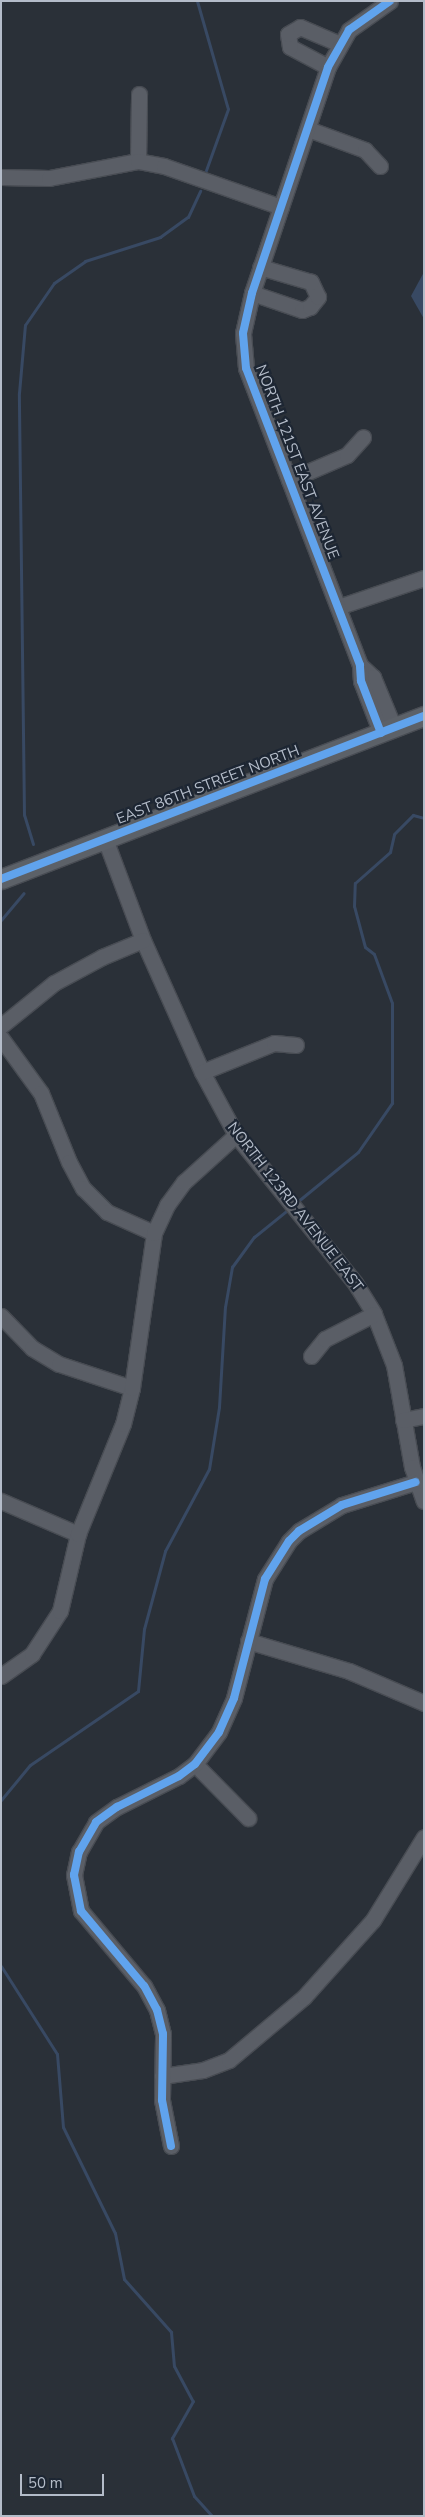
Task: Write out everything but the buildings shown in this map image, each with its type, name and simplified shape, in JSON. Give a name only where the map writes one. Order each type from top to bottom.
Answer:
[{"type":"main road","name":"EAST 86TH STREET NORTH","points":[[1,879],[424,716]]},
{"type":"street","name":"NORTH 121ST EAST AVENUE","points":[[387,730],[373,677],[360,664],[246,368],[243,333],[260,268],[334,56],[350,30],[390,1]]},
{"type":"street","points":[[138,161],[139,94]]},
{"type":"street","points":[[308,129],[365,150],[380,166]]},
{"type":"street","points":[[1,177],[49,178],[138,161],[164,166],[281,207]]},
{"type":"street","points":[[252,293],[302,310],[310,307],[318,297],[311,282],[260,268]]},
{"type":"street","points":[[289,480],[347,455],[363,437]]},
{"type":"street","points":[[338,607],[424,578]]},
{"type":"street","name":"NORTH 123RD AVENUE EAST","points":[[105,839],[143,940],[202,1072],[236,1135],[355,1283],[374,1314],[394,1365],[416,1482],[424,1500]]},
{"type":"street","points":[[1,1026],[54,983],[102,957],[143,940]]},
{"type":"street","points":[[1,1038],[41,1093],[69,1162],[83,1188],[107,1212],[154,1233]]},
{"type":"street","points":[[202,1072],[274,1043],[296,1045]]},
{"type":"street","points":[[1,1676],[32,1654],[53,1627],[60,1611],[78,1534],[123,1424],[132,1388],[154,1233],[184,1182],[236,1135]]},
{"type":"street","points":[[311,1356],[325,1339],[374,1314]]},
{"type":"street","points":[[1,1316],[32,1348],[59,1364],[132,1388]]},
{"type":"street","points":[[403,1420],[424,1416]]},
{"type":"street","points":[[171,2146],[164,2113],[162,2076],[163,2034],[152,1999],[88,1922],[75,1888],[79,1852],[96,1822],[117,1807],[166,1784],[195,1764],[227,1715],[265,1579],[299,1530],[342,1505],[416,1482]]},
{"type":"street","points":[[1,1501],[78,1534]]},
{"type":"street","points":[[248,1641],[350,1671],[424,1703]]},
{"type":"street","points":[[195,1764],[248,1818]]},
{"type":"street","points":[[162,2076],[203,2070],[224,2062],[304,1997],[372,1920],[424,1837]]},
{"type":"water","points":[[424,272],[424,319],[411,296]]},
{"type":"waterway","points":[[197,1],[228,109],[206,170]]},
{"type":"waterway","points":[[33,844],[24,815],[19,393],[25,325],[54,283],[85,261],[160,237],[188,217],[200,191]]},
{"type":"waterway","points":[[297,1202],[358,1152],[392,1103],[392,1003],[374,954],[365,947],[354,906],[355,883],[390,852],[394,834],[413,815],[424,818]]},
{"type":"waterway","points":[[1,920],[24,893]]},
{"type":"waterway","points":[[1,1800],[30,1765],[138,1691],[144,1629],[165,1551],[209,1469],[219,1407],[225,1307],[232,1267],[254,1237],[290,1208]]},
{"type":"waterway","points":[[1,1966],[57,2054],[63,2127],[115,2233],[124,2279],[171,2332],[174,2366],[193,2401],[172,2438],[194,2496],[212,2516]]},
{"type":"cycle path","points":[[381,733],[361,681],[360,665],[246,368],[243,333],[252,293],[328,67],[349,30],[390,1]]},
{"type":"cycle path","points":[[1,879],[424,716]]},
{"type":"cycle path","points":[[171,2146],[162,2100],[163,2034],[157,2010],[144,1986],[81,1911],[74,1875],[79,1852],[96,1822],[117,1807],[179,1776],[195,1764],[219,1732],[234,1698],[265,1579],[289,1541],[299,1531],[342,1505],[416,1482]]}]
